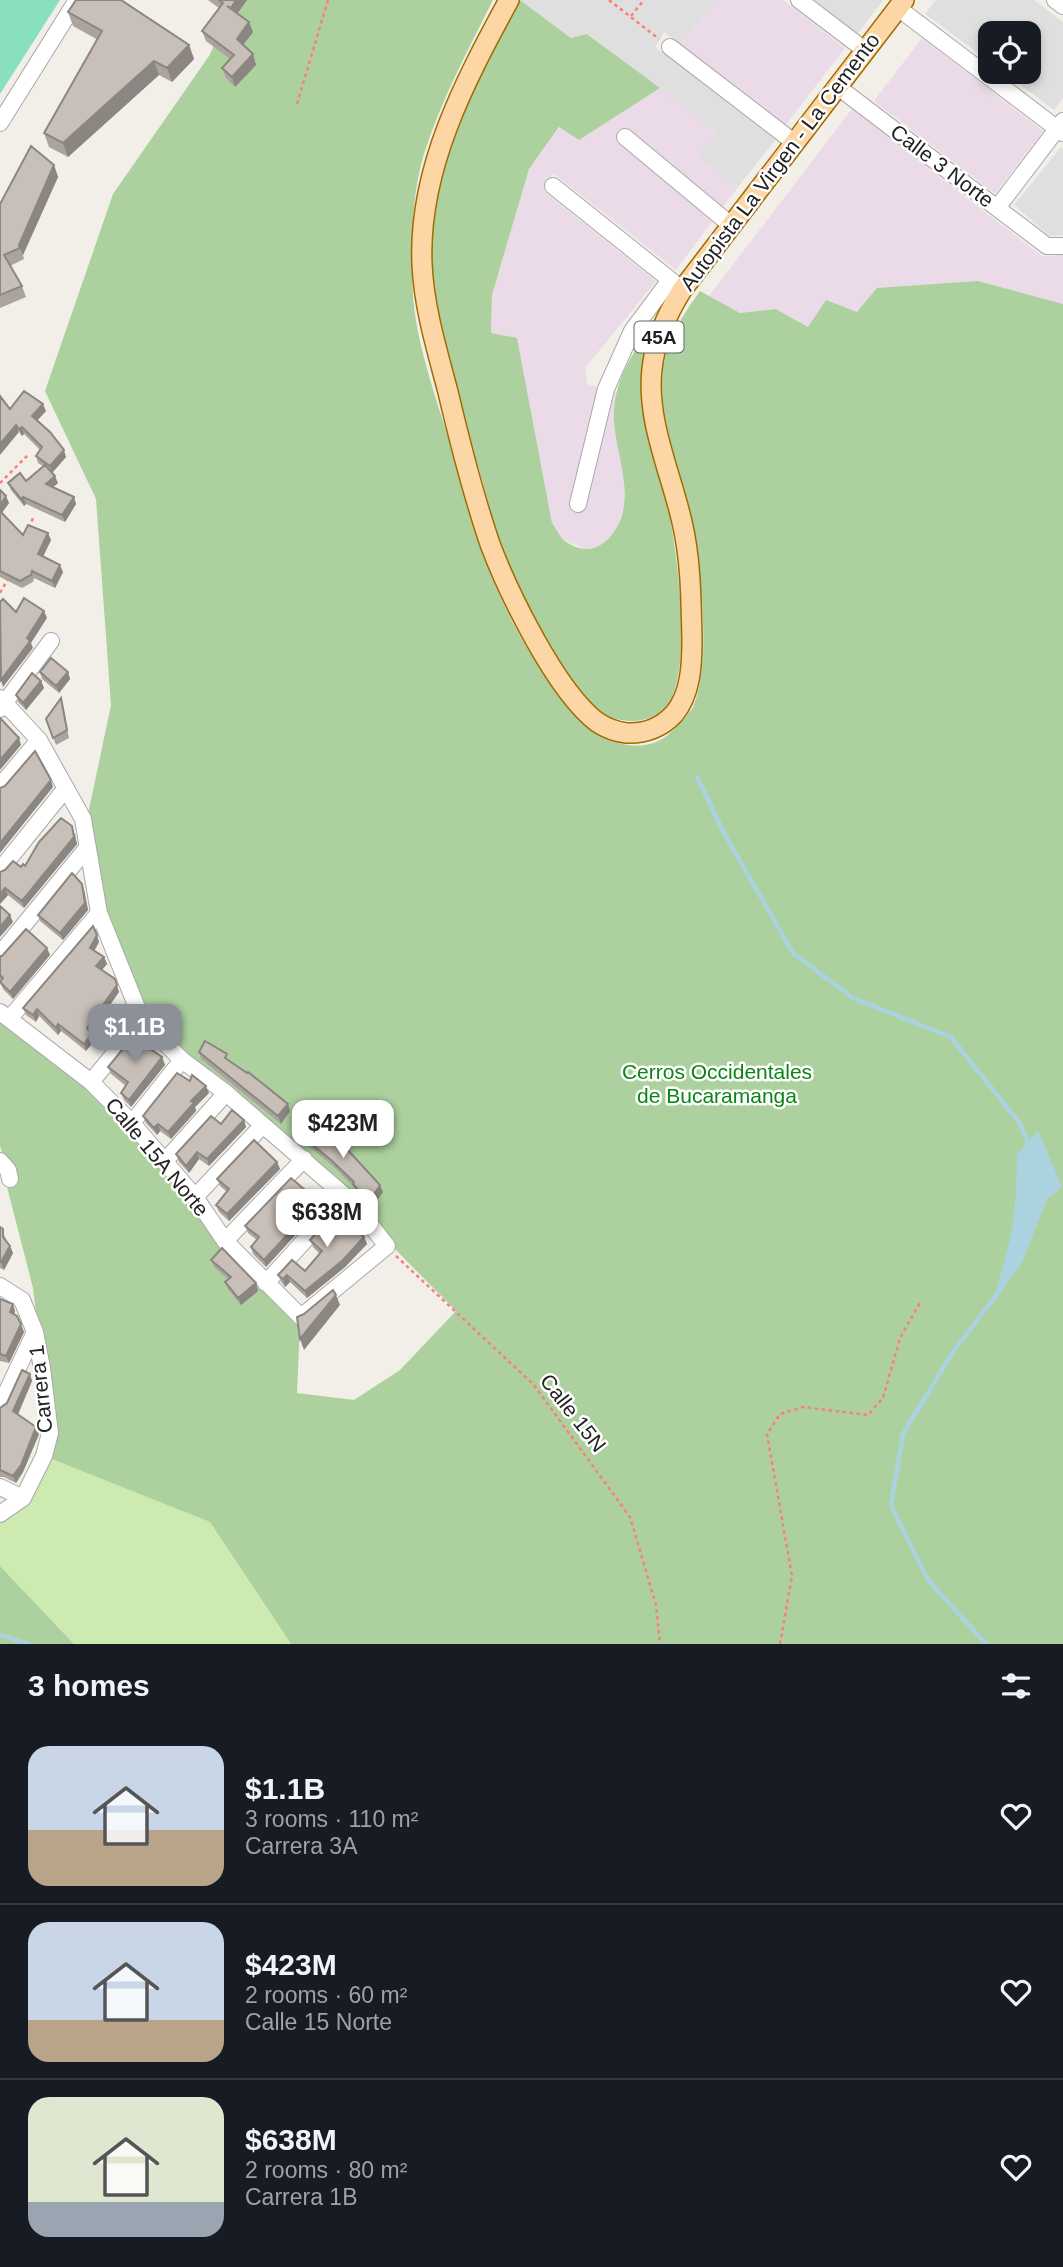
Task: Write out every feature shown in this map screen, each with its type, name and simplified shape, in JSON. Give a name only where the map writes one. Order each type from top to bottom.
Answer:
[{"type":"main road","name":"Autopista La Virgen - La Cemento","points":[[509,0],[466,83],[439,151],[423,227],[425,295],[461,443],[499,566],[532,635],[567,688],[584,711],[600,724],[617,732],[648,731],[663,724],[677,711],[687,692],[690,673],[692,618],[686,547],[655,419],[651,389],[652,368],[676,285],[732,226],[901,4]]},
{"type":"street","points":[[0,123],[77,0]]},
{"type":"street","points":[[799,0],[866,51]]},
{"type":"street","points":[[1055,0],[1063,6]]},
{"type":"street","points":[[901,4],[1061,127],[997,208]]},
{"type":"street","points":[[670,47],[795,143]]},
{"type":"street","name":"Calle 3 Norte","points":[[838,87],[997,208],[1055,246]]},
{"type":"street","points":[[625,137],[732,226]]},
{"type":"street","points":[[553,186],[676,285],[632,331],[606,389],[579,504]]},
{"type":"street","points":[[51,641],[2,703],[39,740],[83,819],[99,913],[142,1020],[182,1060],[226,1093],[345,1196],[387,1246]]},
{"type":"street","points":[[0,786],[39,740]]},
{"type":"street","points":[[0,870],[66,788]]},
{"type":"street","points":[[0,954],[87,848]]},
{"type":"street","points":[[5,1015],[99,913]]},
{"type":"street","name":"Calle 15A Norte","points":[[5,1015],[91,1082],[132,1123],[195,1197],[225,1241],[300,1317],[387,1246]]},
{"type":"street","points":[[91,1082],[142,1020]]},
{"type":"street","points":[[132,1123],[182,1060]]},
{"type":"street","points":[[164,1161],[226,1093]]},
{"type":"street","points":[[195,1197],[263,1125]]},
{"type":"street","points":[[225,1241],[304,1159]]},
{"type":"street","points":[[0,1161],[8,1170],[10,1179]]},
{"type":"street","points":[[266,1283],[345,1196]]},
{"type":"street","name":"Carrera 1","points":[[0,1287],[23,1300],[35,1332],[50,1433],[44,1456],[23,1498],[0,1514]]},
{"type":"street","points":[[0,1406],[35,1332]]},
{"type":"street","points":[[0,1487],[23,1498]]},
{"type":"path","points":[[297,104],[328,0]]},
{"type":"path","points":[[609,0],[670,47]]},
{"type":"path","points":[[631,16],[644,0]]},
{"type":"path","points":[[0,483],[29,454]]},
{"type":"path","points":[[28,530],[33,518]]},
{"type":"path","points":[[0,593],[8,579]]},
{"type":"path","name":"Calle 15N","points":[[387,1246],[534,1385],[630,1517],[656,1605],[660,1644]]},
{"type":"path","points":[[780,1644],[792,1576],[767,1434],[780,1414],[803,1406],[868,1415],[883,1398],[900,1338],[921,1301]]},
{"type":"shaded area","points":[[520,0],[716,0],[681,45],[664,32],[655,47],[776,139],[738,187],[698,158],[716,131],[588,34],[571,38]]},
{"type":"shaded area","points":[[716,0],[783,0],[845,48],[785,126],[681,45]]},
{"type":"shaded area","points":[[809,0],[883,0],[855,37]]},
{"type":"shaded area","points":[[936,0],[1034,0],[1063,22],[1063,98],[1054,110],[1019,84],[1041,84],[1041,21],[978,21],[978,53],[925,14]]},
{"type":"shaded area","points":[[922,38],[978,81],[978,84],[982,84],[1043,131],[995,194],[874,101]]},
{"type":"shaded area","points":[[660,88],[717,131],[698,158],[738,187],[676,270],[553,173],[545,192],[656,281],[585,368],[587,384],[618,392],[614,410],[624,470],[624,506],[616,530],[604,545],[586,549],[564,540],[552,523],[517,339],[491,333],[492,295],[529,169],[560,127],[579,140]]},
{"type":"shaded area","points":[[852,109],[1042,256],[1063,255],[1063,304],[978,281],[808,327],[776,309],[740,313],[709,296]]},
{"type":"shaded area","points":[[1061,147],[1063,235],[1050,236],[1014,205]]},
{"type":"green space","points":[[0,0],[60,0],[0,94]]},
{"type":"green space","name":"Cerros Occidentales de Bucaramanga","points":[[236,0],[493,0],[447,95],[420,170],[412,241],[417,329],[472,520],[502,600],[529,651],[570,708],[586,725],[605,738],[634,746],[656,742],[666,736],[691,710],[699,686],[703,661],[703,632],[699,571],[690,516],[665,417],[662,385],[665,358],[672,337],[700,291],[740,313],[776,309],[808,327],[826,300],[857,312],[877,288],[978,281],[1063,304],[1063,1644],[291,1644],[210,1522],[44,1456],[50,1433],[33,1288],[7,1187],[11,1179],[0,1146],[0,1018],[88,1087],[129,1128],[300,1325],[297,1393],[354,1400],[400,1370],[456,1311],[390,1244],[147,1023],[103,913],[87,819],[111,705],[96,499],[45,391],[113,194],[209,56]]},
{"type":"green space","points":[[520,0],[571,38],[587,34],[660,88],[579,140],[559,127],[529,169],[492,295],[491,333],[517,338],[552,523],[565,541],[576,547],[586,549],[604,542],[622,516],[625,493],[615,433],[614,409],[627,365],[651,327],[643,366],[641,396],[646,430],[667,502],[675,546],[681,654],[678,678],[669,703],[656,715],[639,720],[625,721],[610,717],[590,702],[550,644],[508,563],[446,362],[433,307],[428,253],[437,188],[447,155],[474,90]]},
{"type":"green space","points":[[44,1456],[210,1522],[291,1644],[74,1644],[0,1566],[0,1514]]},
{"type":"green space","points":[[0,1566],[74,1644],[0,1644]]},
{"type":"water","points":[[1038,1130],[1062,1187],[1047,1199],[1022,1263],[994,1299],[1010,1240],[1016,1195],[1017,1155]]},
{"type":"building","points":[[76,0],[121,0],[189,45],[167,68],[154,61],[63,143],[44,133],[102,31],[68,12]]},
{"type":"building","points":[[219,0],[236,0],[231,8],[227,6],[249,22],[237,39],[253,54],[232,77],[222,68],[234,55],[202,31],[223,3]]},
{"type":"building","points":[[31,146],[54,165],[20,248],[4,255],[22,286],[0,295],[0,204]]},
{"type":"building","points":[[24,391],[43,404],[32,416],[50,432],[64,450],[50,466],[36,456],[42,447],[22,427],[19,429],[16,425],[0,444],[0,396],[10,409]]},
{"type":"building","points":[[45,465],[55,476],[46,484],[74,497],[62,515],[23,497],[21,499],[8,483],[20,473],[26,481]]},
{"type":"building","points":[[0,490],[6,496],[0,505]]},
{"type":"building","points":[[0,511],[23,535],[28,525],[48,533],[38,554],[60,565],[52,581],[32,571],[31,575],[20,581],[0,571]]},
{"type":"building","points":[[24,598],[44,611],[27,638],[30,641],[1,680],[0,602],[3,599],[16,612]]},
{"type":"building","points":[[51,658],[68,672],[56,686],[40,672]]},
{"type":"building","points":[[32,673],[41,681],[23,703],[16,695]]},
{"type":"building","points":[[61,698],[67,730],[53,738],[46,719]]},
{"type":"building","points":[[0,718],[19,738],[0,760]]},
{"type":"building","points":[[35,751],[51,780],[0,843],[0,788],[5,786]]},
{"type":"building","points":[[61,818],[72,826],[74,837],[22,901],[5,888],[0,894],[0,872],[13,861],[21,867],[23,864],[25,866],[39,842]]},
{"type":"building","points":[[72,873],[82,884],[85,903],[60,933],[38,915]]},
{"type":"building","points":[[0,906],[10,915],[0,927]]},
{"type":"building","points":[[93,926],[97,935],[90,948],[104,957],[96,966],[115,979],[117,985],[87,1028],[93,1033],[84,1044],[58,1024],[56,1028],[37,1009],[33,1015],[23,1008]]},
{"type":"building","points":[[26,929],[47,948],[10,992],[0,982],[3,978],[0,975],[0,956]]},
{"type":"building","points":[[140,1028],[145,1034],[140,1042],[162,1057],[129,1100],[121,1093],[128,1082],[108,1067]]},
{"type":"building","points":[[205,1041],[227,1054],[225,1058],[248,1072],[288,1104],[278,1116],[199,1052]]},
{"type":"building","points":[[177,1073],[190,1081],[192,1075],[206,1086],[168,1132],[158,1124],[154,1128],[143,1116]]},
{"type":"building","points":[[232,1110],[244,1120],[207,1159],[197,1152],[186,1166],[176,1154],[211,1116],[221,1124]]},
{"type":"building","points":[[312,1123],[346,1148],[380,1185],[371,1199],[369,1197],[367,1200],[354,1182],[302,1136]]},
{"type":"building","points":[[254,1140],[277,1162],[227,1214],[216,1205],[229,1189],[217,1179]]},
{"type":"building","points":[[291,1178],[318,1201],[264,1260],[251,1247],[259,1237],[245,1226]]},
{"type":"building","points":[[343,1204],[354,1218],[351,1223],[364,1237],[343,1260],[305,1291],[287,1275],[283,1279],[278,1275],[292,1260],[305,1271],[322,1251],[310,1240]]},
{"type":"building","points":[[0,1227],[10,1246],[1,1262],[0,1262]]},
{"type":"building","points":[[222,1248],[256,1283],[238,1298],[225,1282],[231,1277],[211,1260]]},
{"type":"building","points":[[333,1290],[336,1295],[300,1339],[297,1317]]},
{"type":"building","points":[[0,1299],[13,1304],[10,1312],[17,1316],[21,1324],[6,1356],[0,1354]]},
{"type":"building","points":[[22,1370],[30,1374],[13,1411],[36,1427],[21,1465],[13,1476],[0,1470],[0,1408],[7,1403]]},
{"type":"waterway","points":[[697,777],[724,833],[793,953],[853,998],[951,1037],[1019,1122],[1030,1147]]},
{"type":"waterway","points":[[986,1644],[928,1580],[891,1505],[903,1434],[953,1352],[1004,1285]]},
{"type":"waterway","points":[[0,1635],[29,1644]]}]
